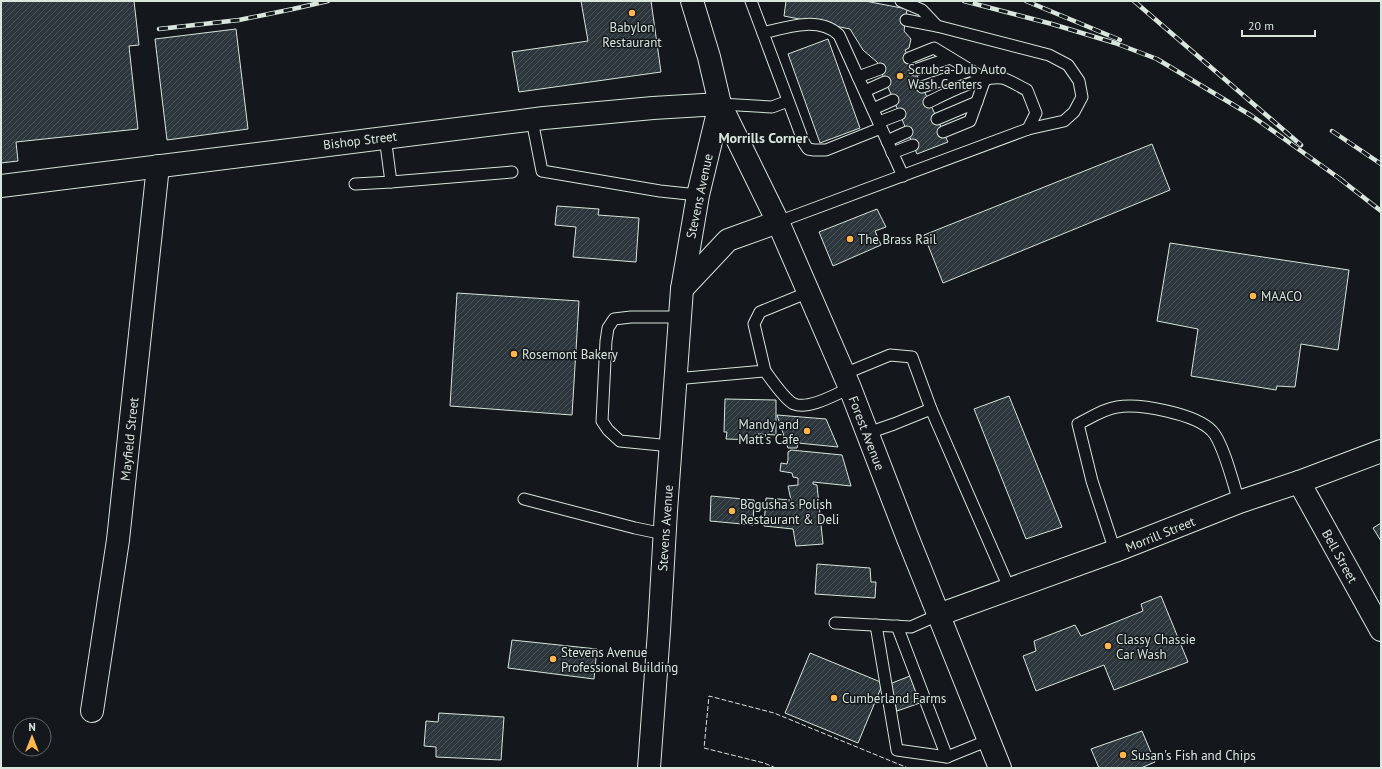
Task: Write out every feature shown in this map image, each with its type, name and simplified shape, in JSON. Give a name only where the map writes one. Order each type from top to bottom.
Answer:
[{"type":"main road","points":[[692,1],[709,57],[720,104]]},
{"type":"main road","name":"Bishop Street","points":[[1,186],[385,137],[532,120],[653,108],[720,104]]},
{"type":"main road","name":"Stevens Avenue","points":[[649,768],[682,289],[698,195],[720,104]]},
{"type":"main road","name":"Forest Avenue","points":[[720,104],[778,222],[847,381],[938,616],[1000,768]]},
{"type":"main road","name":"Mayfield Street","points":[[92,711],[118,540],[158,166]]},
{"type":"main road","points":[[682,289],[728,240],[778,222]]},
{"type":"main road","name":"Morrill Street","points":[[938,616],[1115,552],[1239,502],[1299,482],[1381,451]]},
{"type":"main road","name":"Bell Street","points":[[1299,482],[1381,630]]},
{"type":"lane","points":[[751,1],[804,143],[808,149],[826,150],[900,114]]},
{"type":"lane","points":[[901,1],[922,10],[937,26]]},
{"type":"lane","points":[[778,222],[1028,129],[1064,121],[1074,112],[1082,97],[1080,81],[1068,65],[1050,55],[937,26],[906,20]]},
{"type":"lane","points":[[763,33],[796,25],[823,26],[833,29],[839,35],[903,176]]},
{"type":"lane","points":[[909,58],[934,48],[985,79]]},
{"type":"lane","points":[[914,70],[950,58]]},
{"type":"lane","points":[[858,77],[880,69]]},
{"type":"lane","points":[[922,87],[971,70]]},
{"type":"lane","points":[[929,102],[947,93],[985,79],[1003,78],[1027,90],[1036,113],[1028,129]]},
{"type":"lane","points":[[943,132],[970,121],[985,79]]},
{"type":"lane","points":[[865,91],[885,82]]},
{"type":"lane","points":[[872,109],[893,100]]},
{"type":"lane","points":[[720,104],[772,107],[788,101]]},
{"type":"lane","points":[[937,119],[977,102]]},
{"type":"lane","points":[[532,120],[542,171],[698,195]]},
{"type":"lane","points":[[887,141],[907,132]]},
{"type":"lane","points":[[385,137],[391,182]]},
{"type":"lane","points":[[892,153],[913,145]]},
{"type":"lane","points":[[355,184],[512,172]]},
{"type":"lane","points":[[809,292],[760,312],[754,324],[765,371],[783,394],[794,404],[808,405],[821,401],[847,381],[890,355],[912,357],[931,409],[1010,590]]},
{"type":"lane","points":[[671,446],[620,441],[608,430],[602,421],[606,341],[608,328],[614,319],[631,316],[681,316]]},
{"type":"lane","points":[[675,379],[765,371]]},
{"type":"lane","points":[[1115,552],[1092,481],[1078,424],[1098,414],[1116,407],[1136,406],[1160,410],[1199,421],[1213,432],[1219,443],[1239,502]]},
{"type":"lane","points":[[868,433],[931,409]]},
{"type":"lane","points":[[524,499],[635,528],[664,534]]},
{"type":"lane","points":[[835,623],[911,627],[938,616]]},
{"type":"lane","points":[[876,625],[897,750],[948,757],[989,740]]},
{"type":"lane","points":[[897,626],[948,757]]},
{"type":"building","points":[[1,1],[134,1],[139,45],[129,46],[138,129],[16,142],[18,161],[1,163]]},
{"type":"building","points":[[581,1],[651,1],[661,72],[519,92],[512,52],[588,41]]},
{"type":"building","name":"Scrub-a-Dub Auto Wash Centers","points":[[786,1],[865,1],[907,9],[904,31],[911,39],[909,48],[905,50],[948,142],[917,154],[877,62],[863,50],[850,29],[784,16]]},
{"type":"building","points":[[236,29],[248,129],[167,140],[155,39]]},
{"type":"building","points":[[828,39],[860,128],[820,143],[788,54]]},
{"type":"building","points":[[1152,144],[1170,190],[943,283],[924,235]]},
{"type":"building","points":[[557,206],[599,209],[598,215],[639,218],[636,262],[573,257],[576,227],[555,225]]},
{"type":"building","name":"The Brass Rail","points":[[877,209],[886,227],[875,231],[881,245],[833,266],[819,232]]},
{"type":"building","name":"MAACO","points":[[1170,243],[1349,270],[1338,350],[1301,344],[1295,387],[1277,386],[1276,390],[1191,376],[1198,329],[1157,321]]},
{"type":"building","name":"Rosemont Bakery","points":[[457,293],[579,301],[572,415],[450,406]]},
{"type":"building","points":[[1009,396],[1062,527],[1026,539],[974,409]]},
{"type":"building","points":[[725,399],[776,400],[776,435],[758,434],[758,440],[726,439],[727,432],[724,432]]},
{"type":"building","name":"Mandy and Matt's Cafe","points":[[777,415],[826,419],[838,447],[798,443],[797,448],[788,448]]},
{"type":"building","points":[[791,450],[842,455],[851,486],[813,482],[813,484],[817,485],[823,544],[796,546],[793,529],[764,526],[766,498],[791,500],[788,486],[798,485],[798,478],[793,477],[792,473],[780,471],[781,463],[787,464],[788,452]]},
{"type":"building","name":"Bogusha's Polish Restaurant & Deli","points":[[711,496],[754,500],[753,525],[710,521]]},
{"type":"building","points":[[1381,523],[1381,541],[1373,528]]},
{"type":"building","points":[[817,564],[870,568],[871,582],[876,582],[875,598],[815,594]]},
{"type":"building","name":"Classy Chassie Car Wash","points":[[1161,596],[1188,662],[1114,690],[1104,665],[1036,691],[1023,656],[1036,651],[1034,641],[1075,625],[1081,636],[1143,611],[1141,604]]},
{"type":"building","name":"Stevens Avenue Professional Building","points":[[512,640],[597,649],[594,679],[508,668]]},
{"type":"building","name":"Cumberland Farms","points":[[810,653],[883,683],[858,743],[785,713]]},
{"type":"building","name":"Cumberland Farms","points":[[910,676],[920,703],[897,711],[887,685]]},
{"type":"building","points":[[439,713],[504,717],[501,760],[436,757],[436,747],[424,746],[426,721],[438,722]]},
{"type":"building","name":"Susan's Fish and Chips","points":[[1142,731],[1155,762],[1141,768],[1099,768],[1091,749]]},
{"type":"railway","points":[[159,29],[239,20],[328,1]]},
{"type":"railway","points":[[964,1],[1052,24],[1115,43],[1157,59],[1252,116],[1343,181]]},
{"type":"railway","points":[[1026,1],[1120,40]]},
{"type":"railway","points":[[1134,1],[1301,145]]},
{"type":"railway","points":[[1332,131],[1381,164]]},
{"type":"railway","points":[[1340,179],[1381,211]]},
{"type":"fence","points":[[776,768],[764,763],[704,748],[709,696],[774,713],[908,768]]},
{"type":"place","name":"Babylon Restaurant","points":[[632,13]]},
{"type":"place","name":"Scrub-a-Dub Auto Wash Centers","points":[[900,76]]},
{"type":"place","name":"The Brass Rail","points":[[850,239]]},
{"type":"place","name":"MAACO","points":[[1253,296]]},
{"type":"place","name":"Rosemont Bakery","points":[[514,354]]},
{"type":"place","name":"Mandy and Matt's Cafe","points":[[807,431]]},
{"type":"place","name":"Bogusha's Polish Restaurant & Deli","points":[[732,511]]},
{"type":"place","name":"Classy Chassie Car Wash","points":[[1108,646]]},
{"type":"place","name":"Stevens Avenue Professional Building","points":[[553,659]]},
{"type":"place","name":"Cumberland Farms","points":[[834,698]]},
{"type":"place","name":"Susan's Fish and Chips","points":[[1123,755]]},
{"type":"district","name":"Morrills Corner","points":[[763,138]]}]
